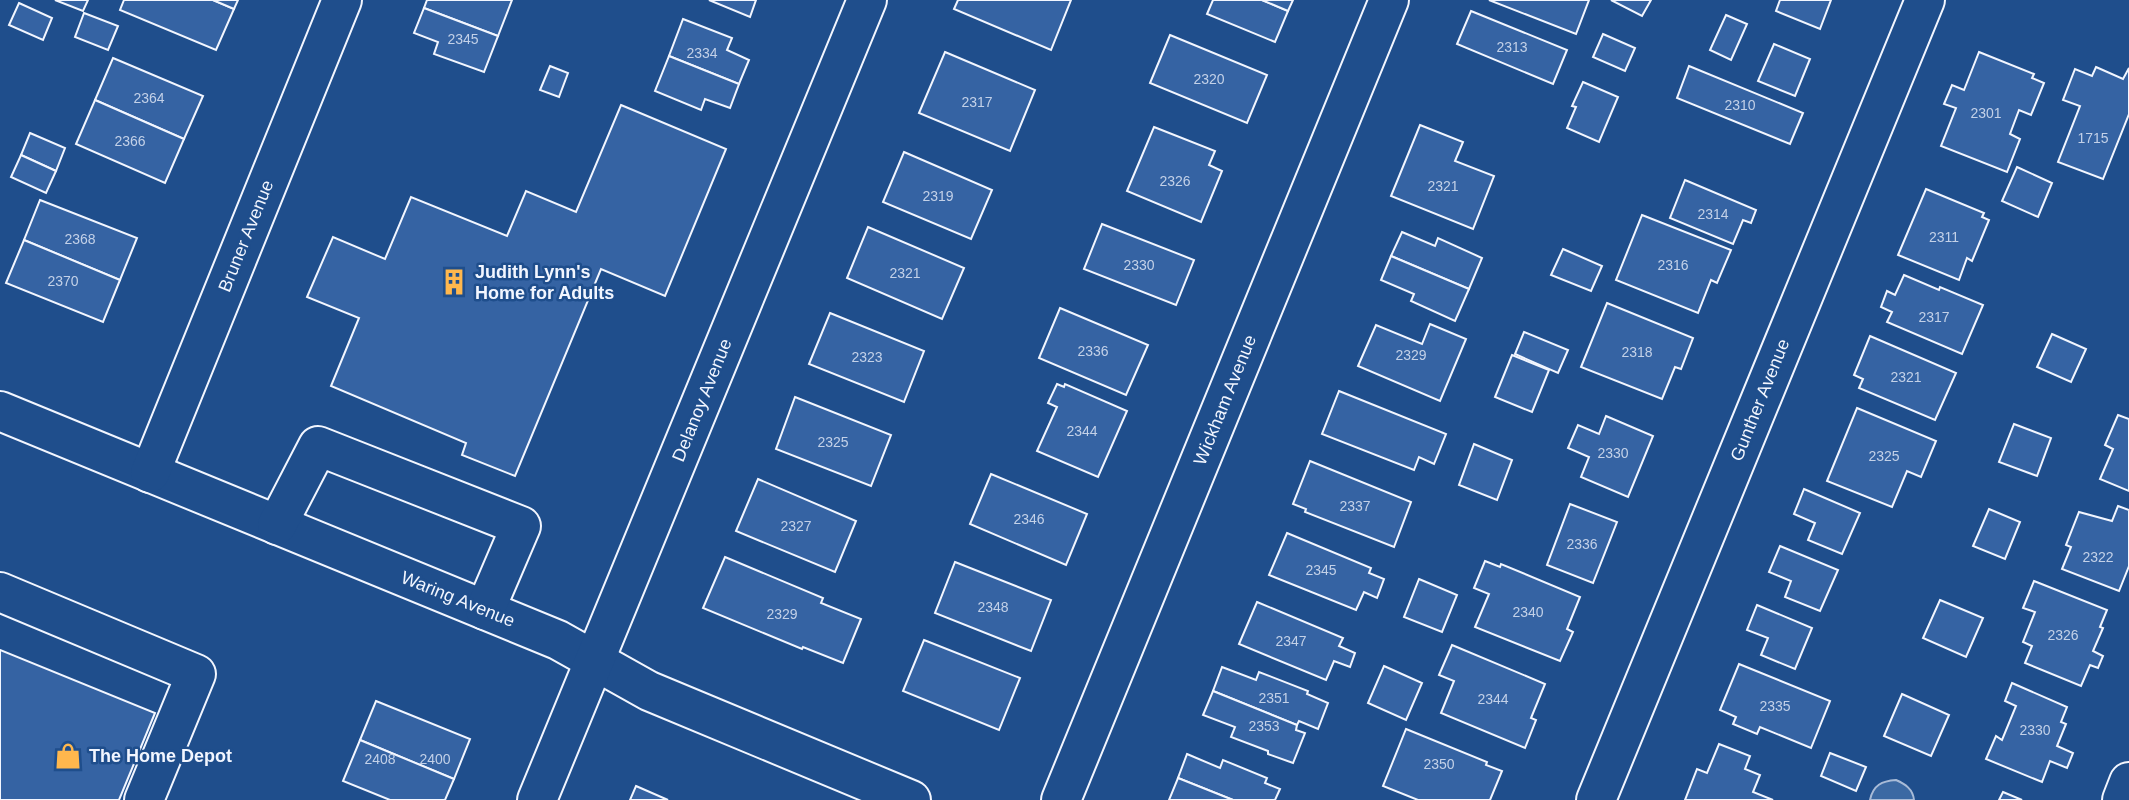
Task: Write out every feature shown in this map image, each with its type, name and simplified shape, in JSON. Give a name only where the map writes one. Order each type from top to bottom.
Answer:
[{"type":"street","name":"Bruner Avenue","points":[[150,473],[342,0]]},
{"type":"street","name":"Delanoy Avenue","points":[[537,800],[867,0]]},
{"type":"street","name":"Wickham Avenue","points":[[1061,800],[1389,0]]},
{"type":"street","name":"Gunther Avenue","points":[[1596,800],[1925,0]]},
{"type":"street","name":"Waring Avenue","points":[[0,411],[558,640],[649,691],[911,800]]},
{"type":"street","points":[[277,525],[318,446],[521,526],[485,610]]},
{"type":"street","points":[[0,592],[196,674],[144,800]]},
{"type":"street","points":[[2122,800],[2129,782]]},
{"type":"water","points":[[1896,780],[1908,787],[1914,800],[1870,800],[1879,785]]},
{"type":"building","points":[[55,0],[88,0],[83,11]]},
{"type":"building","points":[[124,0],[213,0],[234,9],[216,50],[120,10]]},
{"type":"building","points":[[213,0],[238,0],[234,9]]},
{"type":"building","points":[[427,0],[512,0],[498,36],[424,8]]},
{"type":"building","points":[[709,0],[756,0],[750,17]]},
{"type":"building","points":[[958,0],[1071,0],[1051,50],[954,9]]},
{"type":"building","points":[[1213,0],[1262,0],[1288,11],[1275,42],[1207,14]]},
{"type":"building","points":[[1262,0],[1293,0],[1288,11]]},
{"type":"building","points":[[1489,0],[1589,0],[1576,34]]},
{"type":"building","points":[[1611,0],[1651,0],[1642,16]]},
{"type":"building","points":[[1780,0],[1831,0],[1820,29],[1776,11]]},
{"type":"building","points":[[19,3],[52,18],[43,40],[9,25]]},
{"type":"building","points":[[424,8],[498,36],[484,72],[434,54],[438,42],[414,33]]},
{"type":"building","points":[[1471,11],[1567,50],[1553,84],[1457,44]]},
{"type":"building","points":[[84,13],[118,26],[108,50],[75,37]]},
{"type":"building","points":[[1726,15],[1747,24],[1731,60],[1710,50]]},
{"type":"building","points":[[683,19],[732,38],[727,50],[749,60],[739,84],[669,56]]},
{"type":"building","points":[[1603,34],[1635,48],[1625,71],[1593,57]]},
{"type":"building","points":[[1170,35],[1267,75],[1247,123],[1150,83]]},
{"type":"building","points":[[1774,44],[1810,59],[1795,96],[1758,81]]},
{"type":"building","points":[[945,52],[1035,90],[1010,151],[919,113]]},
{"type":"building","points":[[1979,52],[2034,74],[2032,78],[2044,83],[2031,115],[2019,110],[2010,134],[2020,139],[2007,172],[1941,146],[1956,108],[1944,104],[1952,85],[1964,90]]},
{"type":"building","points":[[669,56],[739,84],[730,108],[705,99],[701,110],[655,91]]},
{"type":"building","points":[[113,58],[203,96],[184,139],[95,100]]},
{"type":"building","points":[[550,66],[568,73],[559,97],[540,90]]},
{"type":"building","points":[[1689,66],[1803,113],[1790,144],[1677,98]]},
{"type":"building","points":[[2096,67],[2123,79],[2129,68],[2129,114],[2103,179],[2058,162],[2080,106],[2063,100],[2075,69],[2092,76]]},
{"type":"building","points":[[1583,82],[1618,97],[1599,142],[1567,128],[1576,107],[1572,106]]},
{"type":"building","points":[[95,100],[184,139],[165,183],[76,144]]},
{"type":"building","name":"Judith Lynn's Home for Adults","points":[[621,105],[726,149],[665,296],[601,269],[515,476],[462,455],[466,443],[331,386],[359,318],[307,297],[333,237],[385,259],[411,197],[507,236],[526,191],[576,212]]},
{"type":"building","points":[[1420,125],[1463,142],[1455,161],[1494,176],[1473,229],[1391,196]]},
{"type":"building","points":[[1154,127],[1215,151],[1209,165],[1222,171],[1201,222],[1127,191]]},
{"type":"building","points":[[30,133],[65,148],[56,171],[21,155]]},
{"type":"building","points":[[904,152],[992,190],[971,239],[883,202]]},
{"type":"building","points":[[21,155],[56,171],[46,193],[11,177]]},
{"type":"building","points":[[2017,167],[2052,183],[2038,217],[2002,201]]},
{"type":"building","points":[[1685,180],[1756,210],[1751,223],[1743,220],[1733,244],[1670,218]]},
{"type":"building","points":[[1926,189],[1984,213],[1982,217],[1989,220],[1972,261],[1967,258],[1959,280],[1898,255]]},
{"type":"building","points":[[40,200],[137,238],[120,280],[24,240]]},
{"type":"building","points":[[1642,215],[1731,250],[1717,283],[1711,280],[1698,313],[1616,280]]},
{"type":"building","points":[[1102,224],[1194,260],[1176,305],[1084,269]]},
{"type":"building","points":[[868,227],[964,268],[942,319],[847,278]]},
{"type":"building","points":[[1402,232],[1435,246],[1438,238],[1482,258],[1469,289],[1391,256]]},
{"type":"building","points":[[24,240],[120,280],[103,322],[6,283]]},
{"type":"building","points":[[1563,249],[1602,266],[1591,291],[1551,275]]},
{"type":"building","points":[[1391,256],[1469,289],[1455,321],[1411,301],[1414,294],[1381,280]]},
{"type":"building","points":[[1904,275],[1983,305],[1962,354],[1887,322],[1892,312],[1881,307],[1887,291],[1895,295]]},
{"type":"building","points":[[1607,303],[1693,338],[1681,369],[1675,367],[1662,399],[1581,367]]},
{"type":"building","points":[[1060,308],[1148,345],[1126,395],[1039,358]]},
{"type":"building","points":[[830,313],[924,351],[904,402],[809,364]]},
{"type":"building","points":[[1430,324],[1466,339],[1440,401],[1358,366],[1376,325],[1422,344]]},
{"type":"building","points":[[1524,332],[1568,350],[1558,373],[1515,354]]},
{"type":"building","points":[[2052,334],[2086,349],[2071,382],[2037,367]]},
{"type":"building","points":[[1870,336],[1956,373],[1935,420],[1859,388],[1863,379],[1854,375]]},
{"type":"building","points":[[1512,355],[1549,370],[1532,412],[1495,397]]},
{"type":"building","points":[[1057,384],[1064,387],[1065,384],[1127,411],[1098,477],[1037,451],[1057,407],[1048,403]]},
{"type":"building","points":[[1339,391],[1446,434],[1434,464],[1419,457],[1414,470],[1322,434]]},
{"type":"building","points":[[795,397],[891,435],[871,486],[776,449]]},
{"type":"building","points":[[1857,408],[1936,441],[1921,477],[1907,471],[1892,507],[1827,481]]},
{"type":"building","points":[[2118,415],[2129,419],[2129,491],[2100,479],[2113,449],[2105,445]]},
{"type":"building","points":[[1606,416],[1653,436],[1628,497],[1581,477],[1589,457],[1568,448],[1578,425],[1599,434]]},
{"type":"building","points":[[2014,424],[2051,438],[2037,476],[1999,462]]},
{"type":"building","points":[[1474,444],[1512,460],[1497,500],[1459,485]]},
{"type":"building","points":[[1310,461],[1411,502],[1394,547],[1305,512],[1306,509],[1293,504]]},
{"type":"building","points":[[991,474],[1087,514],[1066,565],[970,524]]},
{"type":"building","points":[[758,479],[856,521],[835,572],[736,531]]},
{"type":"building","points":[[1804,489],[1860,513],[1842,554],[1808,540],[1815,523],[1794,514]]},
{"type":"building","points":[[1570,504],[1617,522],[1593,583],[1547,565]]},
{"type":"building","points":[[2118,506],[2129,510],[2129,566],[2119,591],[2062,569],[2071,547],[2066,545],[2079,512],[2112,521]]},
{"type":"building","points":[[1989,509],[2020,522],[2005,559],[1973,546]]},
{"type":"building","points":[[1287,533],[1371,568],[1369,573],[1384,579],[1377,598],[1364,592],[1356,610],[1269,575]]},
{"type":"building","points":[[1780,546],[1838,570],[1820,611],[1785,597],[1791,581],[1769,572]]},
{"type":"building","points":[[725,557],[823,598],[821,603],[861,619],[843,663],[703,608]]},
{"type":"building","points":[[1485,561],[1500,567],[1501,564],[1580,597],[1567,629],[1573,632],[1560,661],[1475,627],[1489,594],[1474,588]]},
{"type":"building","points":[[955,562],[1051,600],[1031,651],[935,613]]},
{"type":"building","points":[[1419,579],[1457,595],[1442,632],[1404,617]]},
{"type":"building","points":[[2034,581],[2107,610],[2093,651],[2103,656],[2098,668],[2090,665],[2081,686],[2025,663],[2032,646],[2023,642],[2035,612],[2023,608]]},
{"type":"building","points":[[1940,600],[1983,618],[1966,657],[1923,638]]},
{"type":"building","points":[[1257,602],[1343,638],[1339,646],[1355,653],[1350,667],[1334,661],[1326,680],[1239,644]]},
{"type":"building","points":[[1757,605],[1812,628],[1795,669],[1761,655],[1768,638],[1747,630]]},
{"type":"building","points":[[924,640],[1020,678],[999,730],[903,691]]},
{"type":"building","points":[[1452,645],[1545,684],[1531,718],[1536,720],[1525,748],[1441,713],[1454,681],[1439,675]]},
{"type":"building","name":"The Home Depot","points":[[0,650],[155,713],[119,800],[0,800]]},
{"type":"building","points":[[1739,664],[1830,701],[1811,748],[1760,727],[1757,734],[1733,724],[1736,717],[1720,710]]},
{"type":"building","points":[[1384,666],[1422,683],[1406,720],[1368,703]]},
{"type":"building","points":[[1222,667],[1256,680],[1259,672],[1308,691],[1307,694],[1328,703],[1318,729],[1299,721],[1297,725],[1213,691]]},
{"type":"building","points":[[2012,683],[2067,707],[2061,722],[2066,724],[2057,746],[2073,753],[2067,768],[2050,761],[2042,782],[1986,759],[1996,736],[2002,740],[2016,706],[2005,701]]},
{"type":"building","points":[[1213,691],[1297,725],[1296,730],[1305,733],[1293,763],[1231,737],[1235,727],[1203,715]]},
{"type":"building","points":[[1902,694],[1949,715],[1931,756],[1884,736]]},
{"type":"building","points":[[376,701],[470,739],[454,779],[360,740]]},
{"type":"building","points":[[1406,729],[1487,762],[1486,765],[1502,771],[1490,800],[1418,800],[1383,786]]},
{"type":"building","points":[[360,740],[454,779],[445,800],[390,800],[343,781]]},
{"type":"building","points":[[1719,744],[1750,756],[1745,769],[1760,775],[1753,792],[1773,800],[1685,800],[1697,769],[1707,773]]},
{"type":"building","points":[[1830,753],[1866,767],[1856,791],[1821,776]]},
{"type":"building","points":[[1187,754],[1220,768],[1223,760],[1267,778],[1265,783],[1280,789],[1275,800],[1233,800],[1178,778]]},
{"type":"building","points":[[1178,778],[1233,800],[1169,800]]},
{"type":"building","points":[[636,786],[668,800],[630,800]]},
{"type":"building","points":[[2003,792],[2022,800],[1999,800]]},
{"type":"place","name":"Judith Lynn's Home for Adults","points":[[454,282]]},
{"type":"place","name":"The Home Depot","points":[[68,756]]}]
